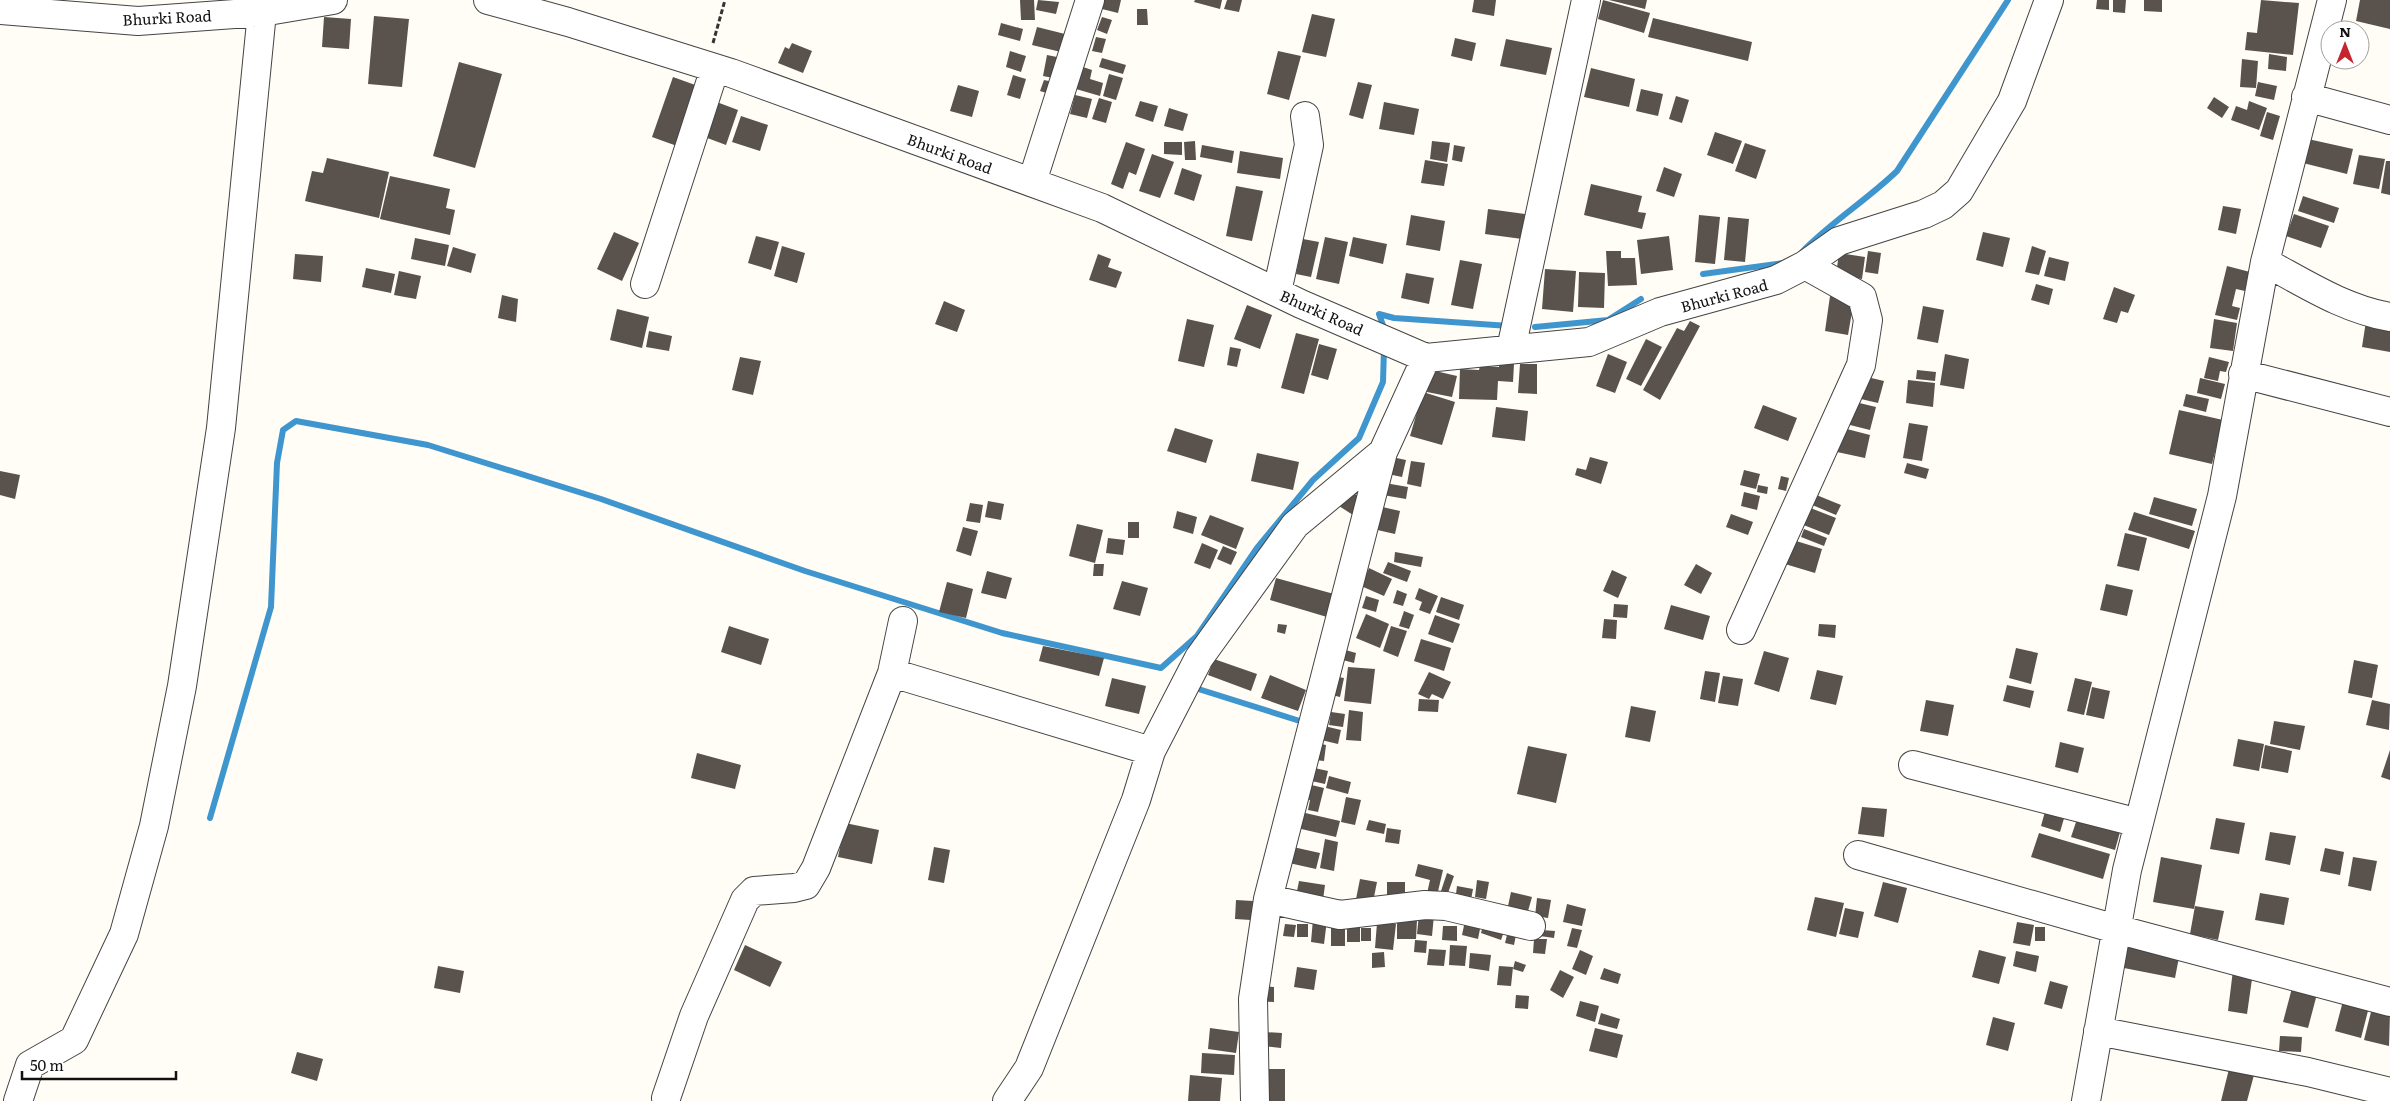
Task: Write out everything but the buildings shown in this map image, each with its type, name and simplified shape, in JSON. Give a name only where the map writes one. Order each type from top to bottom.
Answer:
[{"type":"street","name":"Bhurki Road","points":[[0,10],[138,21],[262,12],[333,0]]},
{"type":"street","name":"Bhurki Road","points":[[488,0],[568,22],[711,67],[1102,208],[1277,292],[1416,354],[1511,349],[1589,342],[1660,312],[1776,280],[1805,265],[1839,241],[1924,214],[1943,205],[1959,191],[2012,101],[2049,0]]},
{"type":"street","points":[[1032,182],[1090,0]]},
{"type":"street","points":[[1511,349],[1586,0]]},
{"type":"street","points":[[2086,1101],[2127,870],[2222,496],[2265,262],[2332,0]]},
{"type":"street","points":[[18,1101],[30,1065],[74,1040],[124,934],[154,826],[182,686],[222,428],[262,12]]},
{"type":"street","points":[[645,284],[711,67]]},
{"type":"street","points":[[2306,97],[2390,120]]},
{"type":"street","points":[[1277,292],[1309,145],[1306,116]]},
{"type":"street","points":[[2265,262],[2356,309],[2390,316]]},
{"type":"street","points":[[1741,630],[1861,365],[1868,320],[1862,296],[1805,265]]},
{"type":"street","points":[[1255,1101],[1252,999],[1268,899],[1383,452],[1416,354]]},
{"type":"street","points":[[2244,374],[2390,412]]},
{"type":"street","points":[[1007,1101],[1029,1068],[1136,800],[1151,750],[1199,658],[1295,525],[1383,452]]},
{"type":"street","points":[[666,1098],[694,1016],[745,900],[754,891],[794,888],[806,885],[816,868],[892,673],[903,621]]},
{"type":"street","points":[[892,673],[1151,750]]},
{"type":"street","points":[[1913,765],[2139,823]]},
{"type":"street","points":[[1858,856],[2116,929],[2390,1002]]},
{"type":"street","points":[[1268,899],[1340,915],[1425,905],[1446,906],[1531,926]]},
{"type":"street","points":[[2098,1031],[2308,1072],[2390,1092]]},
{"type":"path","points":[[711,67],[725,0]]},
{"type":"waterway","points":[[1802,252],[1897,171],[2008,0]]},
{"type":"waterway","points":[[1703,274],[1783,263]]},
{"type":"waterway","points":[[1535,327],[1608,320],[1641,299]]},
{"type":"waterway","points":[[1385,331],[1379,314],[1394,318],[1509,326]]},
{"type":"waterway","points":[[210,818],[271,607],[277,463],[283,430],[296,421],[428,445],[601,499],[805,571],[1002,633],[1161,668],[1197,636],[1257,548],[1313,480],[1359,438],[1383,382],[1384,348]]},
{"type":"waterway","points":[[1192,687],[1303,722]]}]
